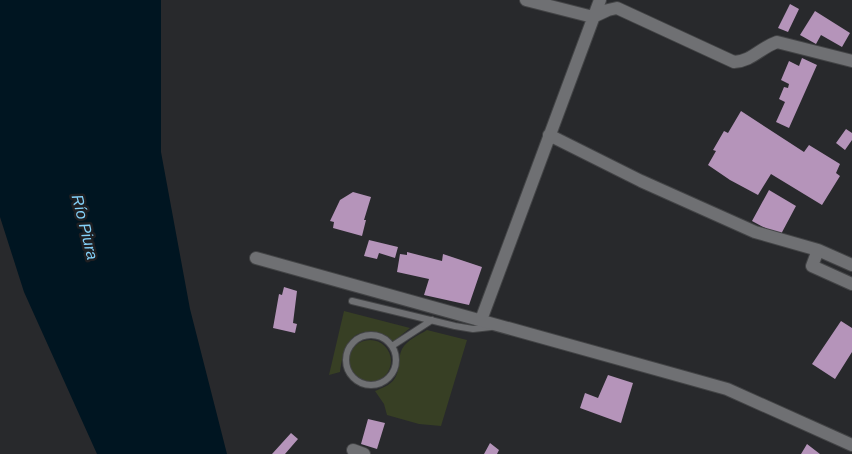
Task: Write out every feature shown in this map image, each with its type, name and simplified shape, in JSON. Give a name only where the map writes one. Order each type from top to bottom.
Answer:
[{"type":"street","points":[[526,0],[593,17],[617,8],[734,62],[744,61],[777,42],[852,61]]},
{"type":"street","points":[[482,320],[600,0]]},
{"type":"street","points":[[549,135],[641,181],[755,232],[818,250],[852,265]]},
{"type":"street","points":[[818,250],[812,266],[852,284]]},
{"type":"street","points":[[256,258],[727,389],[852,445]]},
{"type":"lane","points":[[352,300],[473,329],[500,326]]},
{"type":"lane","points":[[392,346],[432,320]]},
{"type":"lane","points":[[374,334],[382,337],[392,346],[396,358],[395,366],[392,374],[379,384],[371,385],[356,380],[346,367],[347,351],[358,338],[374,334]]},
{"type":"green space","points":[[344,311],[410,328],[394,341],[377,333],[367,332],[353,337],[345,349],[340,372],[329,375]]},
{"type":"green space","points":[[427,330],[467,340],[441,426],[419,424],[387,415],[384,404],[375,391],[389,385],[397,375],[399,358],[404,346]]},
{"type":"green space","points":[[366,340],[374,340],[385,346],[391,361],[385,376],[374,382],[366,382],[355,376],[349,365],[349,357],[355,346]]},
{"type":"water","name":"Río Piura","points":[[0,0],[161,0],[161,152],[190,309],[227,454],[97,454],[24,292],[0,217]]},
{"type":"building","points":[[790,4],[799,9],[788,32],[778,28]]},
{"type":"building","points":[[815,11],[850,33],[842,47],[821,35],[816,44],[800,35]]},
{"type":"building","points":[[802,58],[817,65],[789,128],[776,122],[785,102],[779,99],[784,87],[788,88],[789,84],[781,80],[789,61],[799,66]]},
{"type":"building","points":[[741,111],[804,152],[809,145],[840,164],[836,173],[840,176],[822,205],[771,174],[758,195],[730,180],[708,165],[716,151],[713,150],[724,131],[728,133]]},
{"type":"building","points":[[846,129],[852,133],[852,140],[845,150],[836,143]]},
{"type":"building","points":[[769,190],[796,206],[780,236],[752,221]]},
{"type":"building","points":[[353,192],[371,197],[364,220],[366,220],[362,236],[333,228],[334,222],[330,221],[340,200]]},
{"type":"building","points":[[369,240],[398,247],[395,258],[379,253],[377,259],[364,256]]},
{"type":"building","points":[[407,252],[442,261],[443,254],[482,267],[469,305],[424,295],[429,279],[397,272],[400,254],[407,255]]},
{"type":"building","points":[[284,287],[297,291],[293,323],[297,324],[295,333],[273,328],[279,294],[282,295]]},
{"type":"building","points":[[841,321],[852,328],[852,352],[835,379],[812,364]]},
{"type":"building","points":[[608,375],[633,383],[621,423],[580,408],[585,393],[598,398]]},
{"type":"building","points":[[368,419],[385,423],[377,449],[361,444]]},
{"type":"building","points":[[291,433],[298,439],[285,454],[272,454]]},
{"type":"building","points":[[490,443],[499,450],[497,454],[484,454]]},
{"type":"building","points":[[807,444],[820,454],[801,454]]}]
